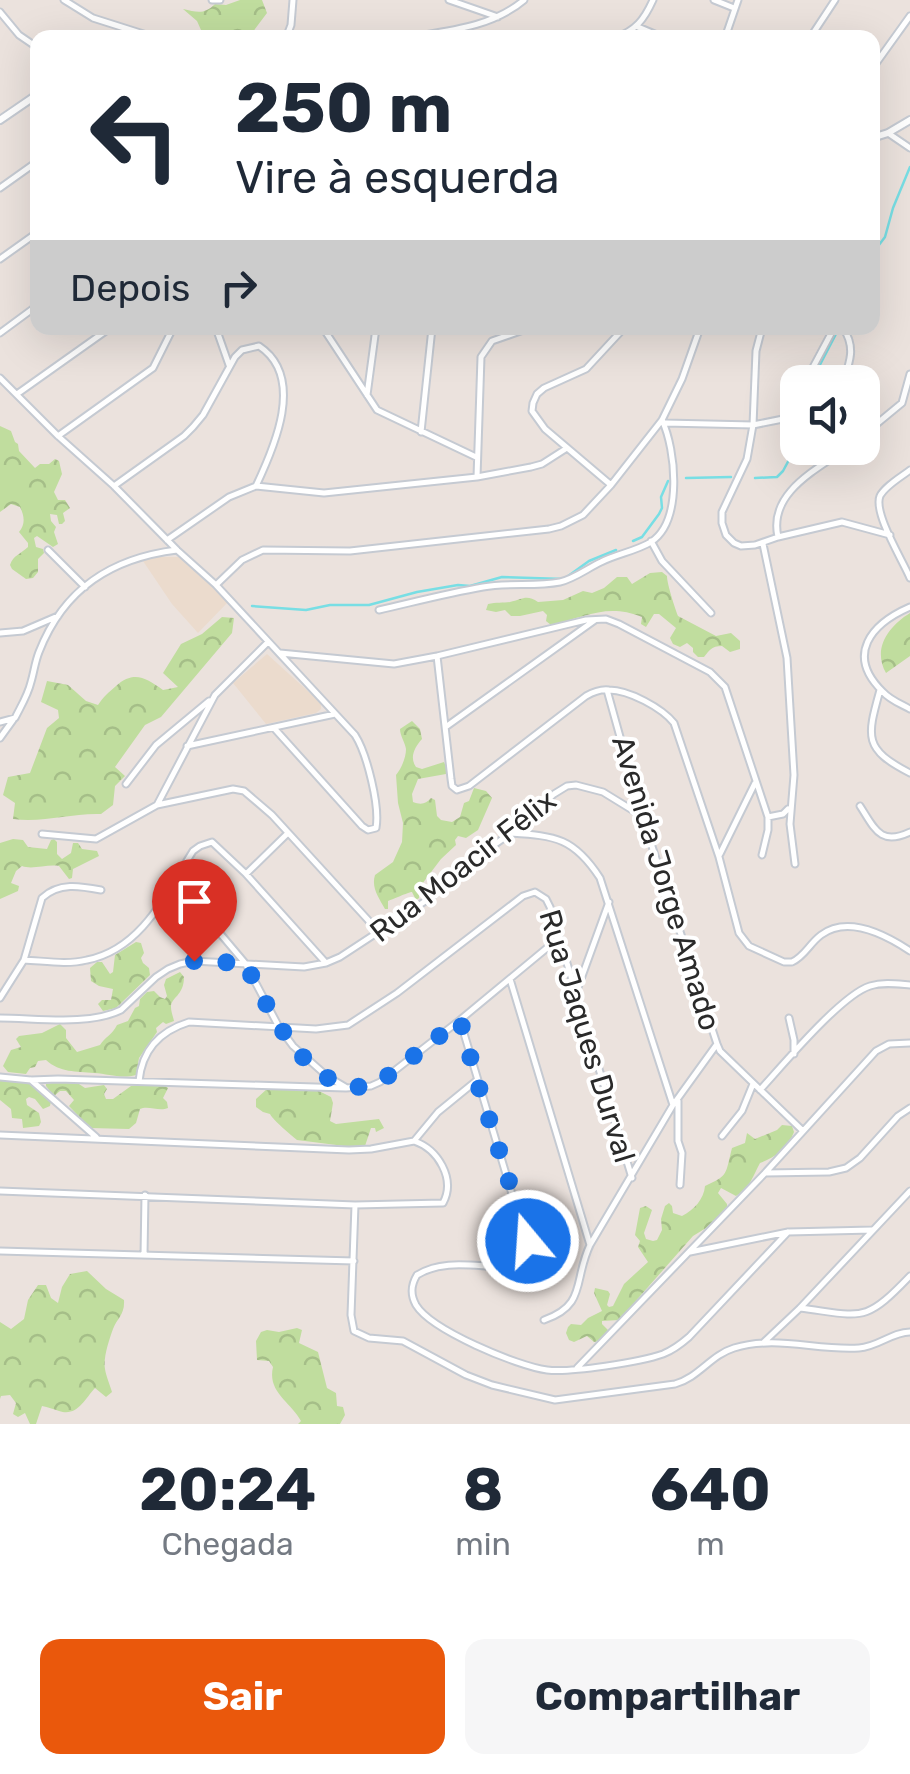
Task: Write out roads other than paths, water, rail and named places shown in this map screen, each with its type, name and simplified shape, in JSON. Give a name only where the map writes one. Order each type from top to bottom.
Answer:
[{"type":"street","points":[[64,0],[93,18],[131,30]]},
{"type":"street","points":[[212,0],[220,0]]},
{"type":"street","points":[[289,30],[293,0]]},
{"type":"street","points":[[450,0],[498,17]]},
{"type":"street","points":[[452,30],[498,17],[524,0]]},
{"type":"street","points":[[632,30],[645,18],[653,0]]},
{"type":"street","points":[[714,0],[735,9]]},
{"type":"street","points":[[728,30],[738,0]]},
{"type":"street","points":[[815,30],[835,0]]},
{"type":"street","points":[[0,12],[30,42]]},
{"type":"street","points":[[880,58],[910,16]]},
{"type":"street","points":[[638,27],[645,30]]},
{"type":"street","points":[[0,120],[30,99]]},
{"type":"street","points":[[880,136],[910,120]]},
{"type":"street","points":[[888,133],[910,148]]},
{"type":"street","points":[[0,188],[30,167]]},
{"type":"street","points":[[0,259],[30,238]]},
{"type":"street","points":[[0,332],[30,311]]},
{"type":"street","points":[[17,394],[100,335]]},
{"type":"street","points":[[58,436],[152,368],[169,335]]},
{"type":"street","points":[[218,335],[229,365]]},
{"type":"street","points":[[327,335],[377,410],[476,457]]},
{"type":"street","points":[[367,398],[375,335]]},
{"type":"street","points":[[421,432],[431,335]]},
{"type":"street","points":[[477,478],[481,357],[492,341],[509,335]]},
{"type":"street","points":[[612,485],[536,420],[532,403],[544,388],[586,369],[618,335]]},
{"type":"street","points":[[216,585],[242,560],[263,550],[350,552],[561,526],[583,515],[664,421],[698,335]]},
{"type":"street","points":[[760,335],[756,350],[754,425],[747,459],[722,512],[726,534],[734,543],[748,546],[842,522],[890,535]]},
{"type":"street","points":[[814,365],[830,335]]},
{"type":"street","points":[[847,335],[852,347],[849,365]]},
{"type":"street","points":[[114,486],[194,427],[229,365],[242,350],[259,346],[279,372],[283,410],[280,431],[256,486]]},
{"type":"street","points":[[880,421],[902,403],[910,374]]},
{"type":"street","points":[[0,378],[216,585],[361,745],[376,828],[368,830],[362,826],[274,728]]},
{"type":"street","points":[[664,421],[754,425],[780,420]]},
{"type":"street","points":[[378,610],[503,584],[559,582],[651,541],[660,533],[675,486],[664,421]]},
{"type":"street","points":[[167,540],[229,497],[256,486],[324,493],[477,478],[542,464],[567,448]]},
{"type":"street","points":[[778,537],[776,515],[784,497],[824,465]]},
{"type":"street","points":[[910,470],[880,495],[878,502],[910,578]]},
{"type":"street","points":[[651,541],[662,561],[711,613]]},
{"type":"street","points":[[762,544],[788,658],[794,775],[790,807],[796,864]]},
{"type":"street","points":[[48,550],[85,587]]},
{"type":"street","points":[[0,738],[27,696],[45,638],[58,616],[85,587],[102,572],[126,560],[177,550]]},
{"type":"street","points":[[910,607],[882,622],[871,634],[866,648],[868,670],[880,690],[910,709]]},
{"type":"street","points":[[0,633],[23,630],[58,616]]},
{"type":"street","points":[[277,652],[394,664],[596,618],[619,624],[718,678],[730,700],[768,817],[762,855]]},
{"type":"street","points":[[446,726],[596,618]]},
{"type":"street","points":[[126,784],[156,746],[215,696],[268,642]]},
{"type":"street","points":[[437,656],[452,786],[457,790],[470,786],[586,696],[607,690],[631,696],[668,716],[674,724],[739,933],[749,946],[792,962],[823,934],[841,928],[875,931],[910,951]]},
{"type":"street","name":"Avenida Jorge Amado","points":[[544,1320],[563,1313],[575,1298],[590,1245],[676,1102],[716,1044],[642,816],[607,690]]},
{"type":"street","points":[[880,690],[870,727],[872,739],[885,759],[910,773]]},
{"type":"street","points":[[157,805],[215,696]]},
{"type":"street","points":[[187,746],[335,714]]},
{"type":"street","points":[[0,722],[14,718]]},
{"type":"street","points":[[718,857],[756,782]]},
{"type":"street","name":"Rua Moacir Félix","points":[[0,1018],[104,1017],[122,1010],[168,969],[194,961],[304,967],[326,963],[353,950],[430,898],[567,786],[603,792],[642,816]]},
{"type":"street","points":[[42,834],[96,840],[157,805],[232,789],[244,791],[288,832],[379,932]]},
{"type":"street","points":[[860,806],[882,836],[898,838],[910,832]]},
{"type":"street","points":[[768,817],[783,814],[790,807]]},
{"type":"street","points":[[246,874],[288,832]]},
{"type":"street","points":[[511,833],[541,835],[574,846],[588,858],[600,878],[676,1102],[682,1152],[680,1184]]},
{"type":"street","points":[[24,960],[87,960],[121,947],[151,917],[193,851],[208,842],[216,844],[246,874],[326,963]]},
{"type":"street","points":[[175,880],[245,963],[293,1046],[308,1062],[346,1088]]},
{"type":"street","points":[[0,998],[24,960],[42,898],[64,886],[101,890]]},
{"type":"street","name":"Rua Jaques Durval","points":[[139,1081],[150,1046],[175,1026],[189,1022],[316,1029],[348,1025],[397,993],[528,893],[535,892],[546,899],[632,1178]]},
{"type":"street","points":[[576,993],[609,901]]},
{"type":"street","points":[[0,1077],[371,1086],[460,1020],[559,938]]},
{"type":"street","points":[[510,979],[590,1245]]},
{"type":"street","points":[[760,1090],[854,994],[872,985],[910,985]]},
{"type":"street","points":[[789,1018],[794,1054]]},
{"type":"street","points":[[460,1020],[528,1241],[528,1257],[514,1267],[434,1267],[414,1279],[412,1296],[424,1313],[486,1350],[534,1367],[575,1370],[656,1356],[680,1345],[788,1232]]},
{"type":"street","points":[[575,1370],[883,1046],[910,1043]]},
{"type":"street","points":[[716,1044],[803,1131]]},
{"type":"street","points":[[31,1080],[98,1139]]},
{"type":"street","points":[[414,1141],[438,1112],[477,1081]]},
{"type":"street","points":[[722,1136],[742,1111],[753,1084]]},
{"type":"street","points":[[765,1173],[830,1172],[846,1168],[910,1108]]},
{"type":"street","points":[[0,1135],[349,1150],[414,1141],[430,1148],[443,1166],[448,1192],[443,1203],[354,1205],[0,1191]]},
{"type":"street","points":[[764,1342],[910,1191]]},
{"type":"street","points":[[144,1255],[145,1196]]},
{"type":"street","points":[[354,1205],[354,1331],[403,1340],[466,1376],[555,1400],[675,1384],[690,1379],[732,1348],[795,1342],[856,1349],[879,1344],[900,1332],[910,1332]]},
{"type":"street","points":[[687,1252],[788,1232],[873,1230]]},
{"type":"street","points":[[0,1251],[354,1261]]},
{"type":"street","points":[[800,1308],[864,1314],[880,1306],[910,1276]]},
{"type":"waterway","points":[[880,244],[910,167]]},
{"type":"waterway","points":[[820,365],[835,335]]},
{"type":"waterway","points":[[755,478],[777,477],[786,465]]},
{"type":"waterway","points":[[686,478],[731,477]]},
{"type":"waterway","points":[[633,541],[642,537],[659,514],[668,481]]},
{"type":"waterway","points":[[252,606],[306,610],[330,605],[369,605],[502,577],[564,579],[589,561],[616,550]]}]
